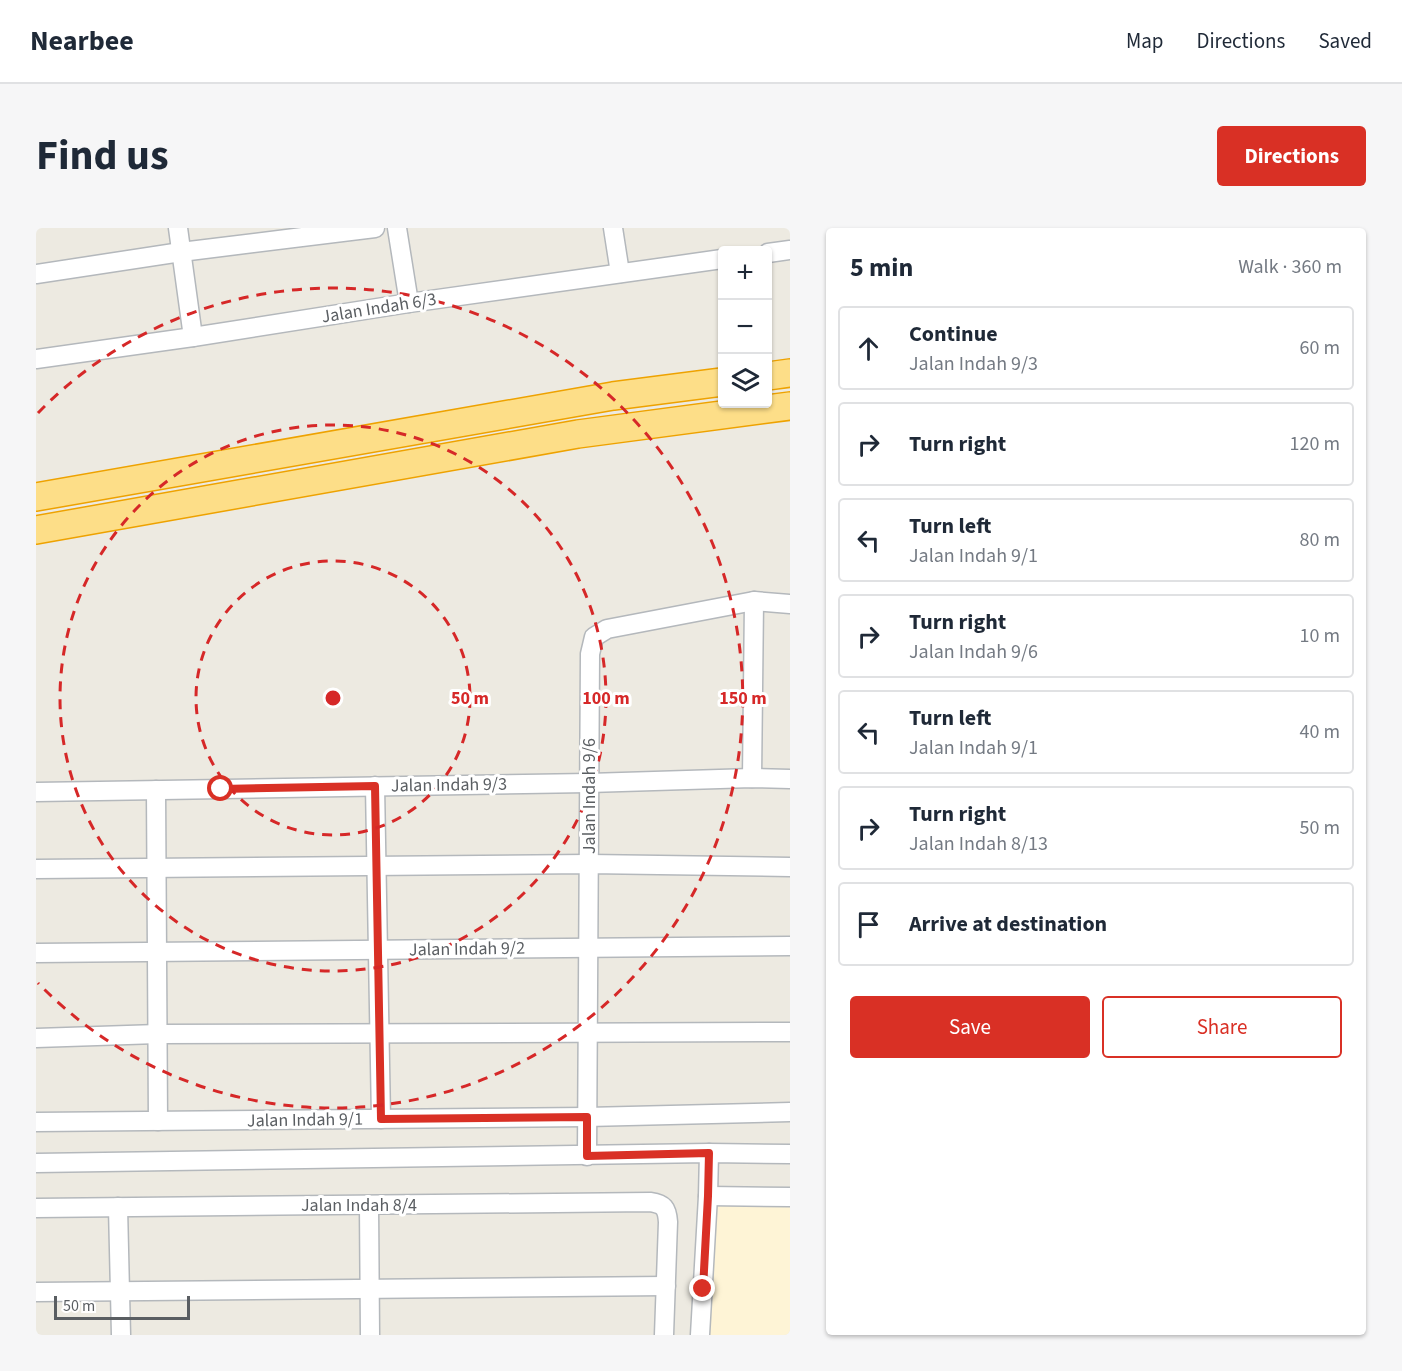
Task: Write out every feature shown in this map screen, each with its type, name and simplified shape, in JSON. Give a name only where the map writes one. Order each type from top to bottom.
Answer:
[{"type":"highway","points":[[772,375],[790,373]]},
{"type":"highway","points":[[36,497],[613,396],[718,383]]},
{"type":"highway","points":[[36,530],[578,434],[790,406]]},
{"type":"street","points":[[178,228],[193,337]]},
{"type":"street","points":[[36,274],[181,252],[375,228]]},
{"type":"street","points":[[397,228],[409,303]]},
{"type":"street","points":[[613,228],[620,273]]},
{"type":"street","points":[[772,252],[790,250]]},
{"type":"street","name":"Jalan Indah 6/3","points":[[36,359],[718,260]]},
{"type":"street","points":[[752,778],[754,601]]},
{"type":"street","name":"Jalan Indah 9/6","points":[[587,1156],[590,654],[594,638],[607,629],[754,601],[790,603]]},
{"type":"street","name":"Jalan Indah 9/3","points":[[36,792],[790,779]]},
{"type":"street","points":[[375,786],[381,1119]]},
{"type":"street","points":[[156,790],[158,1121]]},
{"type":"street","points":[[36,869],[589,864],[790,867]]},
{"type":"street","name":"Jalan Indah 9/2","points":[[36,953],[790,946]]},
{"type":"street","points":[[36,1038],[158,1034],[790,1032]]},
{"type":"street","name":"Jalan Indah 9/1","points":[[36,1122],[587,1117],[790,1112]]},
{"type":"street","points":[[700,1335],[709,1153]]},
{"type":"street","points":[[36,1163],[709,1153],[790,1154]]},
{"type":"street","points":[[708,1196],[790,1197]]},
{"type":"street","name":"Jalan Indah 8/4","points":[[36,1208],[650,1202],[658,1203],[668,1213],[666,1286]]},
{"type":"street","points":[[369,1206],[370,1335]]},
{"type":"street","points":[[118,1207],[121,1335]]},
{"type":"street","points":[[36,1292],[666,1286],[664,1335]]},
{"type":"shaded area","points":[[715,1204],[790,1204],[790,1335],[706,1335]]},
{"type":"route","points":[[221,789],[375,786],[381,1119],[587,1117],[587,1156],[709,1153],[703,1289]]}]
